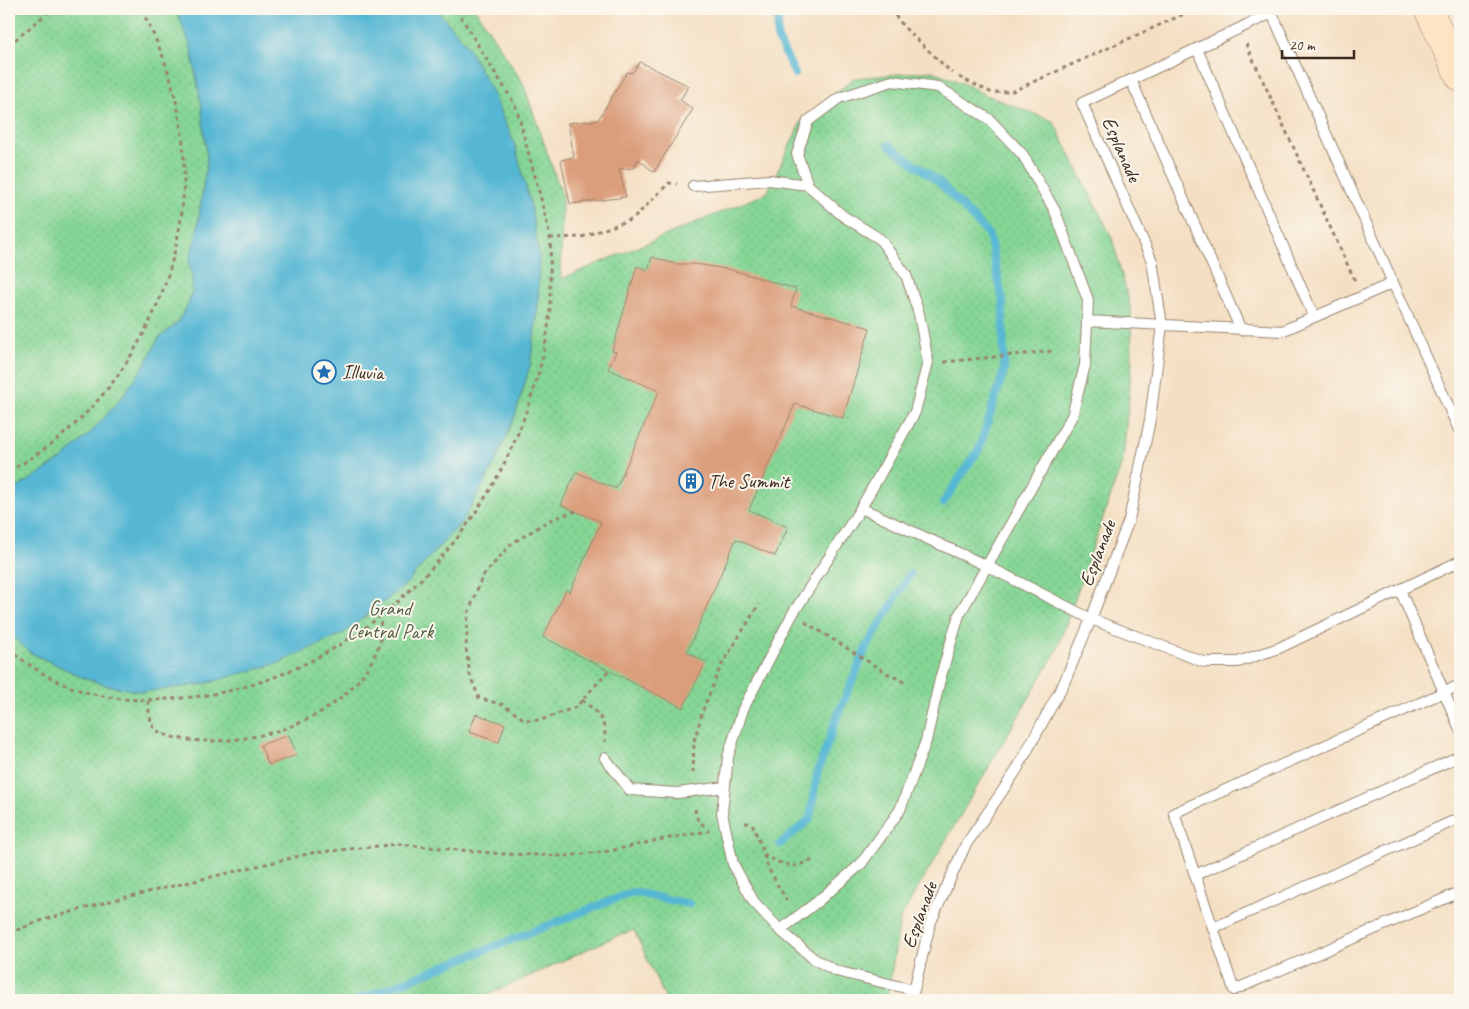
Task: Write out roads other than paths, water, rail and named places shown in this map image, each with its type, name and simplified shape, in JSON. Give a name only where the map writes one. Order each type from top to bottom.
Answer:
[{"type":"main road","points":[[1428,9],[1460,77]]},
{"type":"lane","points":[[1241,330],[1131,80],[1239,29],[1271,11],[1460,432]]},
{"type":"lane","points":[[1197,49],[1314,317]]},
{"type":"lane","name":"Esplanade","points":[[909,1000],[915,995],[930,924],[966,846],[1016,771],[1064,683],[1091,620],[1128,520],[1150,420],[1162,325],[1152,261],[1082,103],[1131,80]]},
{"type":"lane","points":[[780,930],[817,902],[861,864],[900,810],[926,741],[940,679],[959,615],[1072,416],[1085,365],[1088,300],[1055,211],[1023,155],[989,118],[938,87],[892,81],[839,98],[808,121],[797,154],[808,185],[843,216],[880,239],[906,275],[919,314],[928,362],[915,412],[861,508],[792,615],[743,709],[728,757],[722,813],[733,864],[754,902],[780,930],[814,959],[836,971],[915,995]]},
{"type":"lane","points":[[693,186],[768,180],[808,185]]},
{"type":"lane","points":[[1087,321],[1282,331],[1393,283]]},
{"type":"lane","points":[[861,508],[987,566],[1091,620],[1204,662],[1238,662],[1279,648],[1460,561]]},
{"type":"lane","points":[[1400,590],[1460,729]]},
{"type":"lane","points":[[1460,685],[1174,813],[1234,990],[1460,892]]},
{"type":"lane","points":[[1195,875],[1460,756]]},
{"type":"lane","points":[[605,758],[630,790],[677,793],[725,787]]},
{"type":"lane","points":[[1213,928],[1460,818]]},
{"type":"water","points":[[176,9],[436,9],[466,44],[489,86],[515,145],[531,207],[539,256],[538,308],[530,366],[515,416],[494,465],[464,519],[403,587],[344,633],[279,663],[204,684],[143,692],[109,686],[84,678],[29,652],[9,633],[9,493],[62,459],[91,432],[119,401],[145,364],[159,338],[177,323],[189,303],[192,275],[189,262],[197,231],[207,160],[201,103],[191,48]]},
{"type":"waterway","points":[[779,9],[777,37],[795,74]]},
{"type":"waterway","points":[[889,145],[938,181],[989,235],[1003,301],[1004,371],[979,449],[943,503]]},
{"type":"waterway","points":[[780,844],[810,819],[817,774],[837,717],[866,648],[910,574]]},
{"type":"waterway","points":[[358,1000],[633,892],[689,904]]},
{"type":"place","name":"Illuvia","points":[[324,372]]},
{"type":"place","name":"The Summit","points":[[691,481]]},
{"type":"park label","name":"Grand Central Park","points":[[390,620]]}]
